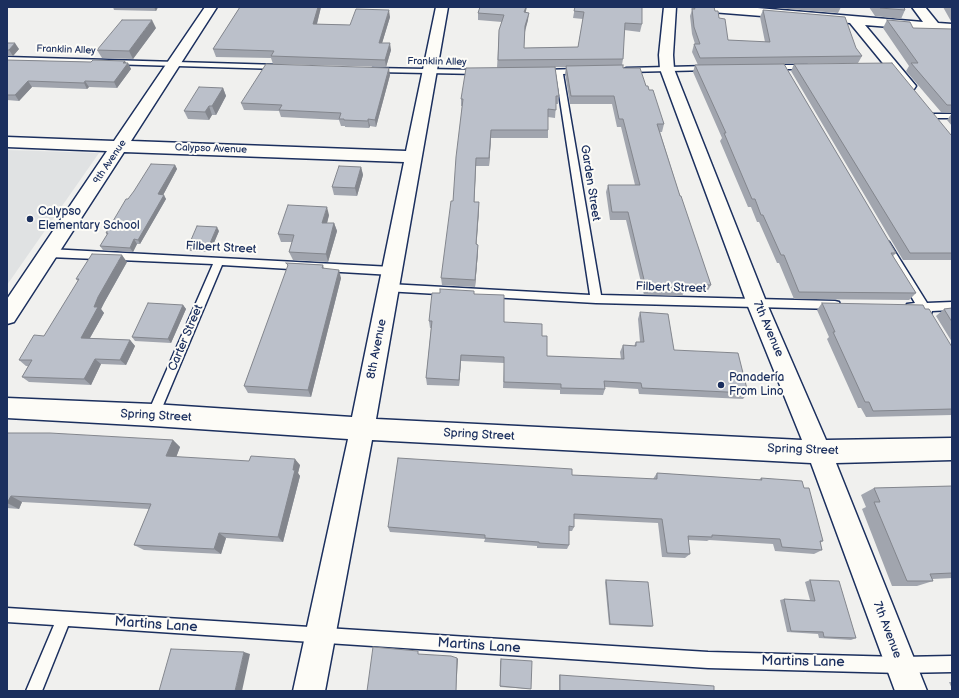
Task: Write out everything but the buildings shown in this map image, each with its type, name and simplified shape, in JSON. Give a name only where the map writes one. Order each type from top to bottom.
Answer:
[{"type":"street","name":"9th Avenue","points":[[7,316],[212,7]]},
{"type":"street","name":"8th Avenue","points":[[309,691],[391,280],[442,7]]},
{"type":"street","name":"7th Avenue","points":[[670,7],[666,55],[667,69],[757,304],[819,452],[911,691]]},
{"type":"street","points":[[699,7],[952,28]]},
{"type":"street","points":[[918,7],[934,26]]},
{"type":"street","points":[[853,19],[887,66],[926,107],[948,133]]},
{"type":"street","name":"Calypso Avenue","points":[[7,142],[121,145],[414,157]]},
{"type":"street","name":"Spring Street","points":[[7,408],[153,415],[362,429],[819,452],[952,449]]},
{"type":"lane","name":"Franklin Alley","points":[[7,58],[287,67]]},
{"type":"lane","points":[[767,68],[785,71],[814,67]]},
{"type":"lane","points":[[621,70],[713,68]]},
{"type":"lane","name":"Franklin Alley","points":[[367,70],[483,72]]},
{"type":"lane","points":[[536,72],[590,71]]},
{"type":"lane","name":"Garden Street","points":[[559,72],[596,299]]},
{"type":"lane","points":[[926,107],[952,116]]},
{"type":"lane","points":[[881,236],[933,321]]},
{"type":"lane","name":"Filbert Street","points":[[49,253],[219,261],[391,280],[596,299],[845,306]]},
{"type":"lane","name":"Carter Street","points":[[153,415],[219,261]]},
{"type":"lane","points":[[901,307],[952,306]]},
{"type":"lane","name":"Martins Lane","points":[[7,615],[708,660],[900,665],[952,664]]},
{"type":"lane","points":[[34,691],[64,619]]},
{"type":"shaded area","name":"Calypso Elementary School","points":[[7,150],[99,153],[7,285]]},
{"type":"place","name":"Calypso Elementary School","points":[[30,219]]},
{"type":"place","name":"Panadería From Lino","points":[[721,385]]}]
